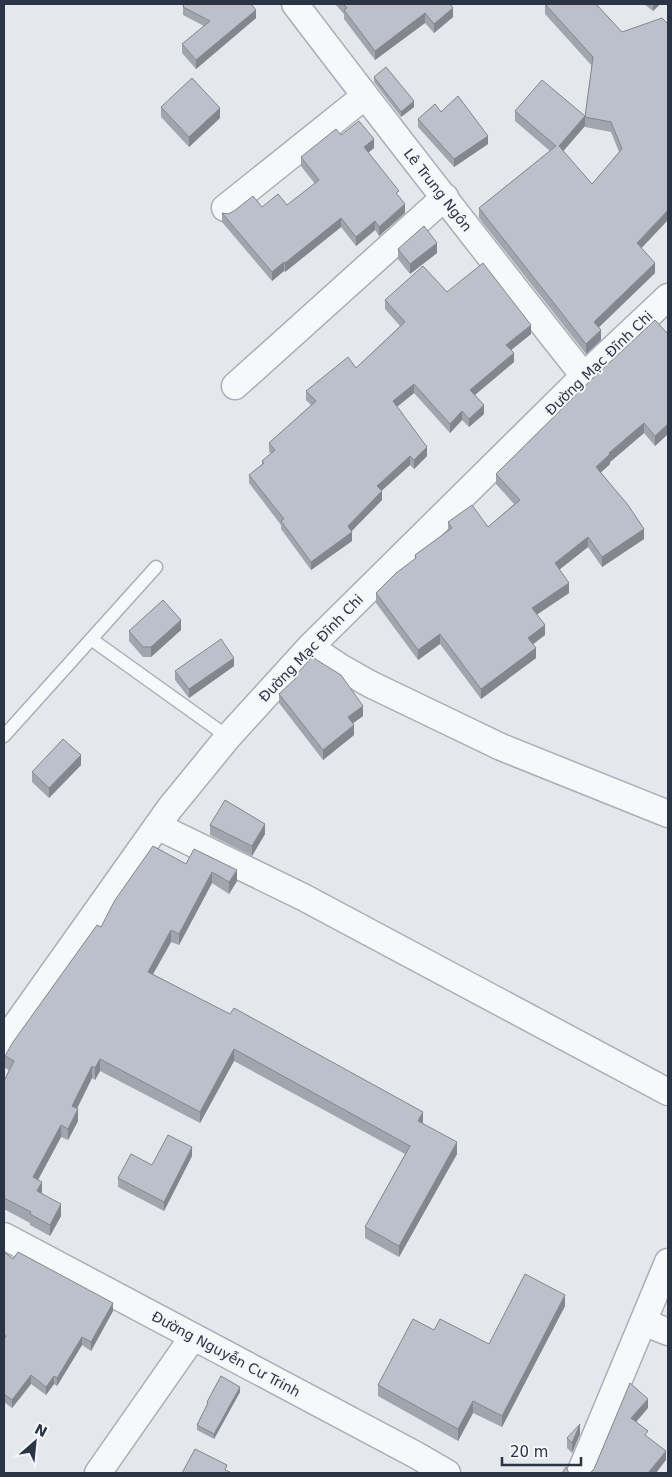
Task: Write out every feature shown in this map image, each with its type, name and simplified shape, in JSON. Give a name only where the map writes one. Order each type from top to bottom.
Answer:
[{"type":"street","name":"Lê Trung Ngôn","points":[[295,4],[584,376]]},
{"type":"street","points":[[225,208],[365,96]]},
{"type":"street","points":[[235,386],[445,197]]},
{"type":"street","name":"Đường Mạc Đĩnh Chi","points":[[4,1042],[170,808],[228,737],[310,647],[584,376],[668,297]]},
{"type":"street","points":[[310,647],[370,684],[501,747],[668,814]]},
{"type":"street","points":[[157,826],[303,897],[668,1092]]},
{"type":"street","name":"Đường Nguyễn Cư Trinh","points":[[4,1236],[447,1473]]},
{"type":"street","points":[[580,1473],[668,1262]]},
{"type":"street","points":[[643,1322],[668,1332]]},
{"type":"street","points":[[98,1473],[193,1337]]},
{"type":"lane","points":[[4,736],[156,567]]},
{"type":"lane","points":[[91,639],[228,737]]},
{"type":"building","points":[[184,4],[251,4],[256,10],[196,60],[182,44],[210,21],[183,7]]},
{"type":"building","points":[[343,4],[450,4],[453,8],[434,24],[425,13],[375,51],[344,10],[347,8]]},
{"type":"building","points":[[545,4],[596,4],[622,32],[662,18],[668,24],[668,210],[637,243],[655,263],[594,322],[601,330],[586,344],[479,208],[556,146],[515,111],[542,80],[585,116],[559,146],[592,184],[622,149],[611,122],[585,117],[593,57]]},
{"type":"building","points":[[386,67],[414,101],[401,112],[374,77]]},
{"type":"building","points":[[192,78],[220,108],[189,137],[161,107]]},
{"type":"building","points":[[458,96],[488,136],[454,159],[418,119],[435,104],[441,112]]},
{"type":"building","points":[[359,121],[374,139],[364,147],[399,191],[396,193],[405,204],[379,227],[375,221],[356,237],[341,218],[272,272],[222,213],[228,214],[234,211],[253,196],[262,207],[278,194],[287,205],[319,180],[301,157],[336,129],[341,135]]},
{"type":"building","points":[[424,226],[437,243],[410,264],[398,249]]},
{"type":"building","points":[[483,263],[531,325],[506,345],[514,353],[470,390],[484,405],[469,419],[462,411],[450,424],[414,384],[393,401],[427,447],[414,460],[410,456],[377,486],[382,491],[348,526],[352,532],[311,562],[281,521],[284,519],[249,475],[264,463],[262,461],[275,450],[269,443],[316,401],[306,391],[348,357],[356,368],[405,322],[385,300],[423,266],[447,292]]},
{"type":"building","points":[[655,320],[668,334],[668,424],[655,436],[644,423],[609,453],[596,467],[628,505],[644,529],[602,557],[588,537],[555,563],[569,583],[532,608],[545,625],[528,638],[536,648],[481,689],[440,634],[418,650],[376,593],[396,573],[416,558],[415,555],[452,528],[448,522],[472,505],[488,527],[520,500],[496,474]]},
{"type":"building","points":[[163,600],[181,620],[151,647],[143,647],[129,631]]},
{"type":"building","points":[[221,639],[234,658],[189,689],[175,671]]},
{"type":"building","points":[[312,657],[341,675],[363,706],[348,717],[354,725],[323,750],[279,694],[296,678],[295,676]]},
{"type":"building","points":[[63,739],[81,755],[49,788],[32,772]]},
{"type":"building","points":[[225,800],[265,824],[252,846],[210,825]]},
{"type":"building","points":[[153,846],[186,864],[194,849],[237,870],[229,882],[212,872],[179,934],[171,930],[148,972],[230,1014],[234,1008],[423,1112],[418,1121],[457,1142],[399,1246],[365,1227],[410,1146],[234,1049],[200,1112],[100,1059],[95,1068],[92,1066],[72,1106],[78,1109],[68,1129],[61,1125],[33,1177],[42,1182],[37,1191],[61,1204],[50,1225],[30,1214],[31,1212],[4,1198],[4,1081],[14,1061],[5,1056],[97,925],[101,927],[115,900]]},
{"type":"building","points":[[168,1135],[192,1147],[164,1202],[118,1178],[131,1154],[152,1165]]},
{"type":"building","points":[[4,1252],[13,1259],[18,1252],[113,1303],[91,1342],[82,1337],[57,1378],[54,1376],[46,1387],[31,1375],[12,1400],[4,1394],[4,1339],[6,1336],[4,1335]]},
{"type":"building","points":[[525,1274],[565,1295],[502,1416],[473,1401],[458,1429],[378,1385],[413,1319],[434,1330],[440,1319],[489,1344]]},
{"type":"building","points":[[221,1376],[240,1387],[214,1434],[197,1425]]},
{"type":"building","points":[[630,1383],[648,1399],[631,1418],[648,1431],[645,1435],[666,1451],[648,1473],[590,1473],[594,1469]]},
{"type":"building","points":[[580,1424],[572,1443],[567,1438]]},
{"type":"building","points":[[195,1449],[227,1465],[225,1470],[232,1473],[182,1473]]},
{"type":"building","points":[[566,1467],[569,1473],[562,1473]]}]
